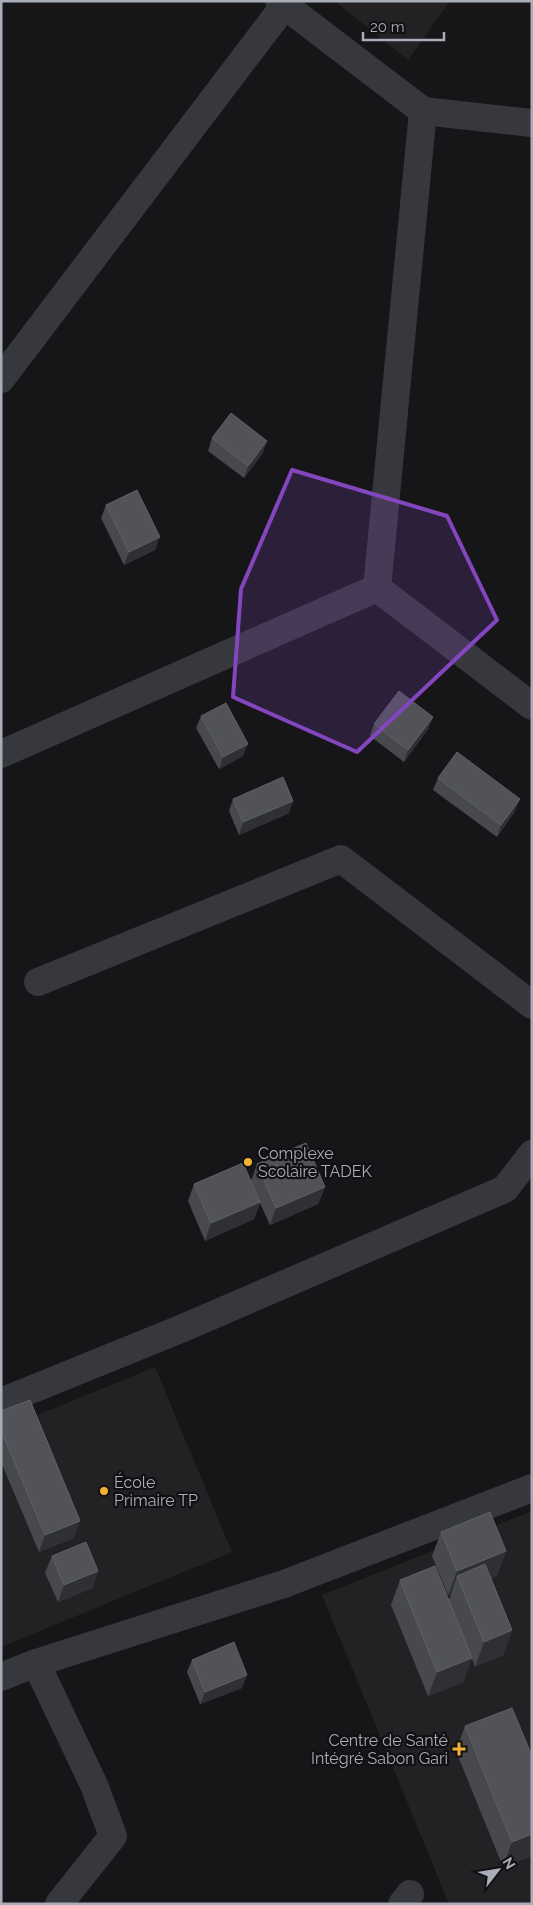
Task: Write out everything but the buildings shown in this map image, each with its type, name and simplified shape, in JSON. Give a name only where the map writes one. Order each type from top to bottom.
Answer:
[{"type":"street","points":[[1,380],[281,3],[423,110],[532,124]]},
{"type":"street","points":[[377,588],[423,110]]},
{"type":"street","points":[[377,588],[532,706]]},
{"type":"street","points":[[1,754],[377,588]]},
{"type":"street","points":[[38,982],[341,859],[532,1005]]},
{"type":"street","points":[[1,1402],[183,1328],[505,1189],[532,1154]]},
{"type":"street","points":[[1,1677],[36,1663],[284,1584],[532,1488]]},
{"type":"street","points":[[36,1663],[94,1785],[113,1836],[59,1904]]},
{"type":"highlighted area","points":[[292,470],[447,516],[497,620],[357,752],[233,697],[241,589]]},
{"type":"shaded area","points":[[335,1],[450,1],[408,60]]},
{"type":"shaded area","name":"École Primaire TP","points":[[155,1367],[232,1552],[1,1647],[1,1430]]},
{"type":"shaded area","name":"Centre de Santé Intégré Sabon Gari","points":[[532,1511],[532,1904],[449,1904],[322,1595]]},
{"type":"place","name":"Complexe Scolaire TADEK","points":[[248,1162]]},
{"type":"place","name":"École Primaire TP","points":[[104,1491]]},
{"type":"place","name":"Centre de Santé Intégré Sabon Gari","points":[[459,1749]]}]
